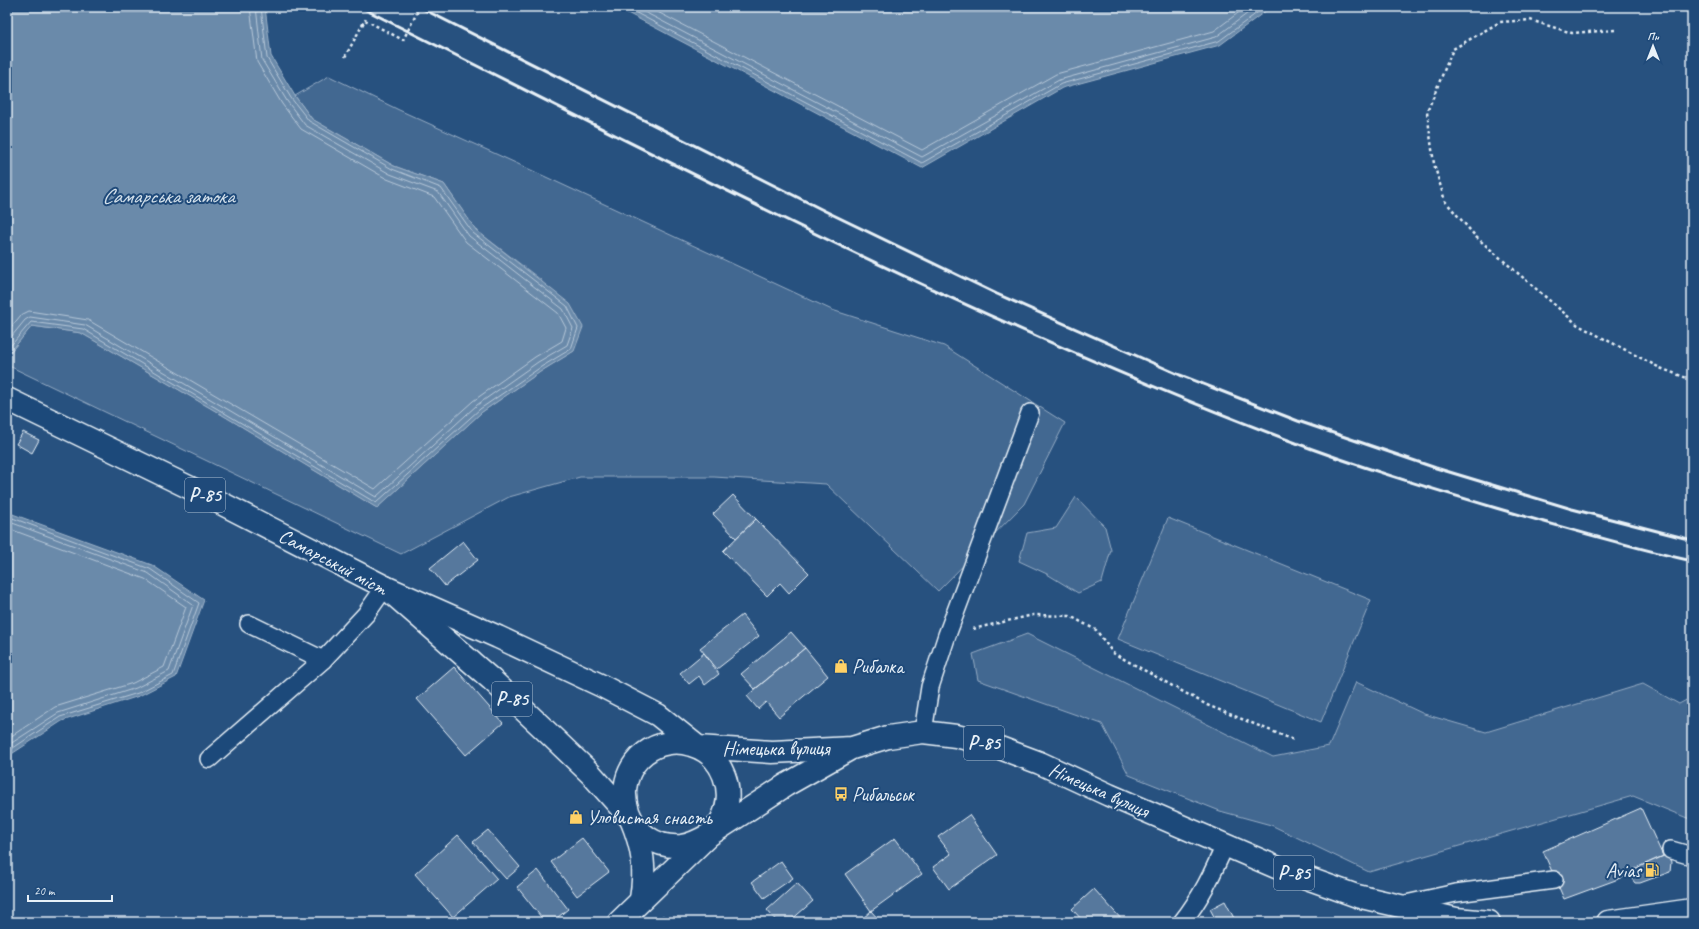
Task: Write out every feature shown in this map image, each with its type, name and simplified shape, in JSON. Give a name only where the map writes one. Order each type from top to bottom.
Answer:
[{"type":"main road","name":"Самарський міст","points":[[15,403],[209,497],[385,587],[492,680],[538,723],[591,774],[631,819]]},
{"type":"main road","points":[[385,587],[498,637],[607,688],[658,715],[698,747]]},
{"type":"main road","name":"Німецька вулиця","points":[[698,747],[772,752],[852,748],[888,737],[923,732],[956,736],[992,745],[1040,763],[1109,795],[1225,845],[1356,896],[1456,919],[1489,922]]},
{"type":"main road","name":"Р-85","points":[[682,742],[698,747],[713,757],[723,771],[728,788],[727,805],[721,822],[709,835],[696,842],[681,846],[666,845],[652,840],[640,831],[631,819],[625,804],[625,788],[629,772],[638,759],[651,748],[666,743],[682,742]]},
{"type":"main road","points":[[619,922],[641,899],[709,835],[786,785],[852,748]]},
{"type":"main road","points":[[631,819],[638,837],[643,857],[644,878],[641,899]]},
{"type":"main road","points":[[1608,922],[1692,910]]},
{"type":"lane","points":[[923,732],[930,687],[1030,413]]},
{"type":"lane","points":[[209,759],[323,660],[366,614],[385,587]]},
{"type":"lane","points":[[249,624],[323,660]]},
{"type":"lane","points":[[1182,922],[1194,907],[1210,881],[1225,845]]},
{"type":"lane","points":[[1671,850],[1692,856]]},
{"type":"lane","points":[[1396,906],[1456,893],[1554,880]]},
{"type":"path","points":[[346,57],[365,20],[403,40],[420,7]]},
{"type":"path","points":[[1615,30],[1572,33],[1530,20],[1500,22],[1452,49],[1427,112],[1434,164],[1445,201],[1476,237],[1578,325],[1660,368],[1692,380]]},
{"type":"path","points":[[948,635],[1033,615],[1070,616],[1096,630],[1113,653],[1207,705],[1294,740]]},
{"type":"shaded area","points":[[329,76],[399,110],[832,310],[944,346],[1065,423],[1024,504],[938,591],[826,484],[714,477],[580,477],[509,497],[401,554],[7,365],[7,356],[32,326],[81,333],[219,413],[377,508],[482,412],[543,370],[574,351],[541,280],[476,230],[444,184],[394,166],[312,119],[295,96]]},
{"type":"shaded area","points":[[1076,497],[1105,527],[1111,550],[1102,582],[1078,593],[1047,574],[1019,561],[1027,533],[1056,528]]},
{"type":"shaded area","points":[[1168,518],[1371,600],[1321,722],[1118,639]]},
{"type":"shaded area","points":[[1027,634],[1273,757],[1329,746],[1356,682],[1424,714],[1486,732],[1643,684],[1679,704],[1692,697],[1692,820],[1633,796],[1369,872],[1271,825],[1220,811],[1129,775],[1102,724],[978,680],[973,654]]},
{"type":"water","name":"Самарська затока","points":[[7,7],[265,7],[271,56],[295,96],[312,119],[394,166],[444,184],[476,230],[570,304],[583,327],[574,351],[543,370],[482,412],[377,508],[219,413],[81,333],[32,326],[7,356]]},
{"type":"water","points":[[616,7],[1271,7],[1220,45],[1062,88],[922,168]]},
{"type":"water","points":[[7,512],[152,565],[204,600],[176,677],[139,696],[62,721],[7,757]]},
{"type":"building","points":[[23,432],[39,440],[32,453],[16,444]]},
{"type":"building","points":[[733,495],[756,519],[736,538],[713,514]]},
{"type":"building","points":[[756,519],[809,573],[789,593],[780,583],[767,596],[723,551]]},
{"type":"building","points":[[463,541],[478,560],[445,586],[430,568]]},
{"type":"building","points":[[742,615],[759,636],[717,669],[700,648]]},
{"type":"building","points":[[791,632],[805,648],[755,689],[741,674]]},
{"type":"building","points":[[805,648],[828,676],[779,717],[766,702],[758,709],[747,696]]},
{"type":"building","points":[[704,653],[719,674],[705,685],[699,676],[689,684],[680,673]]},
{"type":"building","points":[[454,667],[503,723],[466,755],[417,699]]},
{"type":"building","points":[[1641,808],[1663,856],[1634,869],[1632,874],[1564,899],[1543,851]]},
{"type":"building","points":[[969,815],[997,855],[949,889],[933,867],[951,854],[938,837]]},
{"type":"building","points":[[488,830],[520,867],[506,879],[473,842]]},
{"type":"building","points":[[458,835],[497,879],[453,917],[415,874]]},
{"type":"building","points":[[582,838],[609,872],[577,896],[551,862]]},
{"type":"building","points":[[895,838],[922,874],[871,911],[845,874]]},
{"type":"building","name":"Avias","points":[[1664,856],[1669,858],[1671,862],[1670,872],[1640,883],[1635,883],[1632,879],[1634,869]]},
{"type":"building","points":[[781,861],[793,878],[764,898],[752,882]]},
{"type":"building","points":[[538,870],[568,909],[552,922],[545,922],[517,887]]},
{"type":"building","points":[[797,883],[813,901],[789,922],[777,922],[767,910]]},
{"type":"building","points":[[1094,889],[1124,922],[1084,922],[1072,909]]},
{"type":"building","points":[[1225,901],[1236,922],[1217,922],[1210,909]]},
{"type":"building","points":[[871,911],[881,922],[863,922],[861,920]]},
{"type":"railway","points":[[360,7],[819,236],[1051,343],[1169,393],[1288,440],[1391,476],[1569,529],[1692,561]]},
{"type":"railway","points":[[419,7],[825,211],[997,294],[1180,375],[1298,421],[1436,468],[1572,509],[1692,540]]},
{"type":"place","name":"Рибалка","points":[[841,666]]},
{"type":"place","name":"Рибальськ","points":[[841,794]]},
{"type":"place","name":"Уловистая снасть","points":[[576,817]]},
{"type":"place","name":"Avias","points":[[1652,870]]}]
